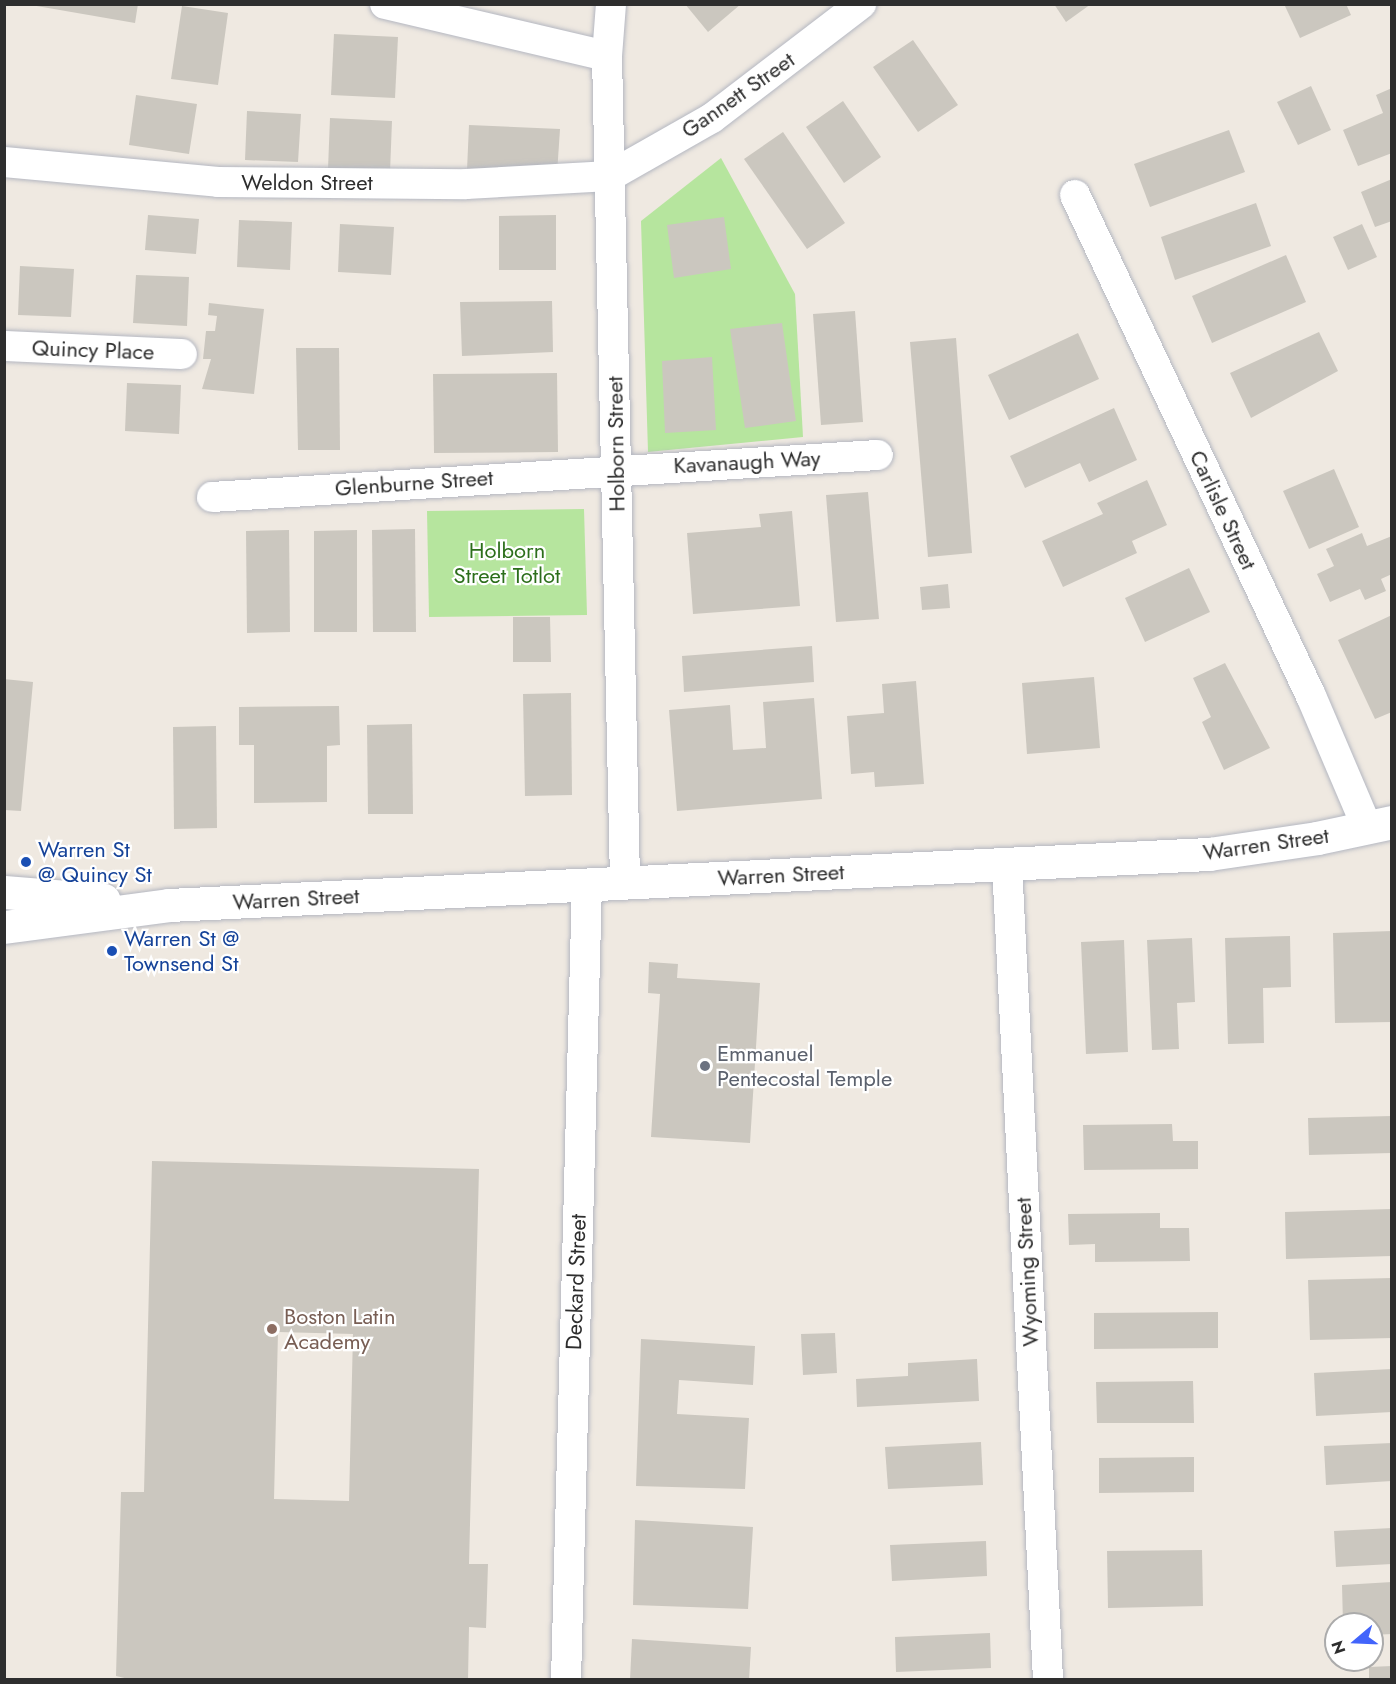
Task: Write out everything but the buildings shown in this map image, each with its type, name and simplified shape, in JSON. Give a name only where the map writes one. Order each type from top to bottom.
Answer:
[{"type":"main road","name":"Warren Street","points":[[4,927],[169,905],[1209,854],[1379,824]]},
{"type":"main road","name":"Warren Street","points":[[4,892],[169,905]]},
{"type":"street","points":[[385,4],[607,56]]},
{"type":"street","name":"Holborn Street","points":[[611,4],[607,56],[625,883]]},
{"type":"street","name":"Gannett Street","points":[[610,176],[712,118],[861,4]]},
{"type":"street","name":"Weldon Street","points":[[4,162],[218,182],[466,184],[610,176]]},
{"type":"street","name":"Carlisle Street","points":[[1075,195],[1311,696],[1379,824]]},
{"type":"street","name":"Quincy Place","points":[[4,346],[182,354]]},
{"type":"street","name":"Kavanaugh Way","points":[[616,469],[878,455]]},
{"type":"street","name":"Glenburne Street","points":[[212,497],[616,469]]},
{"type":"street","name":"Wyoming Street","points":[[1007,864],[1048,1680]]},
{"type":"street","name":"Deckard Street","points":[[566,1680],[587,885]]},
{"type":"green space","points":[[721,158],[795,294],[803,437],[648,452],[641,221]]},
{"type":"green space","name":"Holborn Street Totlot","points":[[584,509],[587,615],[429,617],[427,511]]},
{"type":"place","name":"Warren St @ Quincy St","points":[[26,862]]},
{"type":"place","name":"Warren St @ Townsend St","points":[[112,951]]},
{"type":"place","name":"Emmanuel Pentecostal Temple","points":[[705,1066]]},
{"type":"place","name":"Boston Latin Academy","points":[[272,1329]]}]
